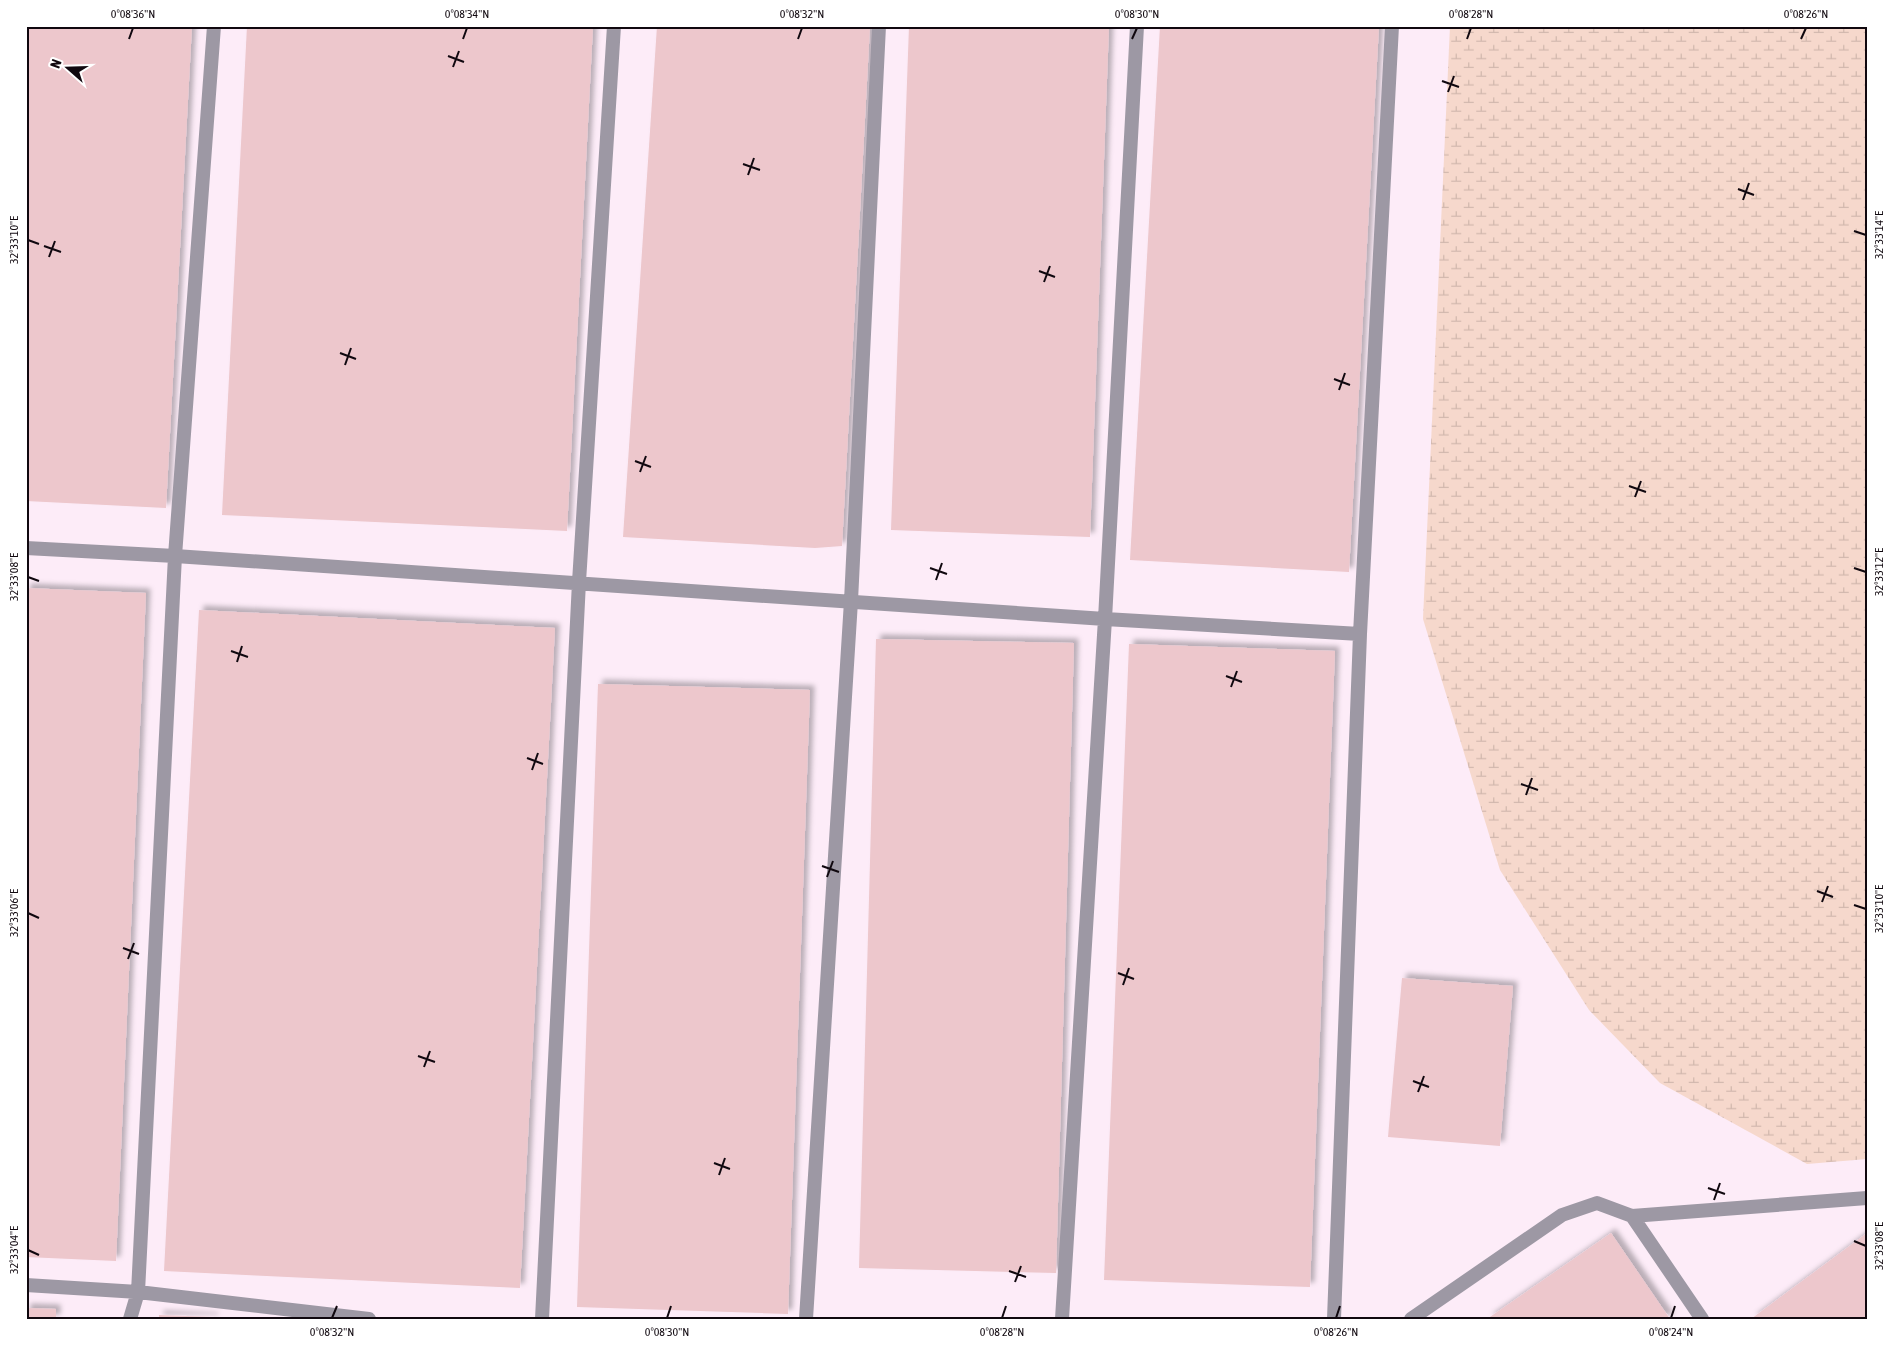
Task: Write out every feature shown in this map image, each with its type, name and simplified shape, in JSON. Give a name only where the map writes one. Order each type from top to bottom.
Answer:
[{"type":"lane","points":[[130,1319],[138,1292],[175,556],[214,26]]},
{"type":"lane","points":[[542,1319],[579,582],[614,26]]},
{"type":"lane","points":[[806,1319],[851,601],[879,26]]},
{"type":"lane","points":[[1062,1319],[1105,619],[1137,26]]},
{"type":"lane","points":[[1334,1319],[1360,634],[1392,26]]},
{"type":"lane","points":[[26,548],[579,582],[1105,619],[1360,634]]},
{"type":"lane","points":[[1411,1319],[1562,1215],[1597,1203],[1632,1216],[1867,1198]]},
{"type":"lane","points":[[1632,1216],[1702,1319]]},
{"type":"lane","points":[[26,1285],[138,1292],[369,1319]]},
{"type":"green space","points":[[1450,26],[1867,26],[1867,1159],[1807,1164],[1660,1083],[1589,1010],[1500,870],[1423,619]]},
{"type":"building","points":[[26,26],[192,26],[166,508],[26,501]]},
{"type":"building","points":[[247,26],[593,26],[567,531],[222,515]]},
{"type":"building","points":[[657,26],[870,26],[842,546],[815,548],[623,537]]},
{"type":"building","points":[[909,26],[1109,26],[1090,537],[891,530]]},
{"type":"building","points":[[1160,26],[1379,26],[1349,572],[1130,560]]},
{"type":"building","points":[[26,588],[146,593],[116,1261],[26,1257]]},
{"type":"building","points":[[199,610],[555,628],[520,1288],[164,1271]]},
{"type":"building","points":[[876,639],[1074,643],[1056,1273],[859,1268]]},
{"type":"building","points":[[1129,644],[1335,651],[1310,1287],[1104,1280]]},
{"type":"building","points":[[598,684],[810,690],[788,1314],[577,1307]]},
{"type":"building","points":[[1402,978],[1513,986],[1500,1146],[1388,1137]]},
{"type":"building","points":[[1611,1233],[1670,1319],[1487,1319]]},
{"type":"building","points":[[1867,1233],[1867,1319],[1751,1319]]},
{"type":"building","points":[[26,1308],[56,1309],[56,1319],[26,1319]]},
{"type":"building","points":[[159,1315],[214,1317],[214,1319],[159,1319]]}]
